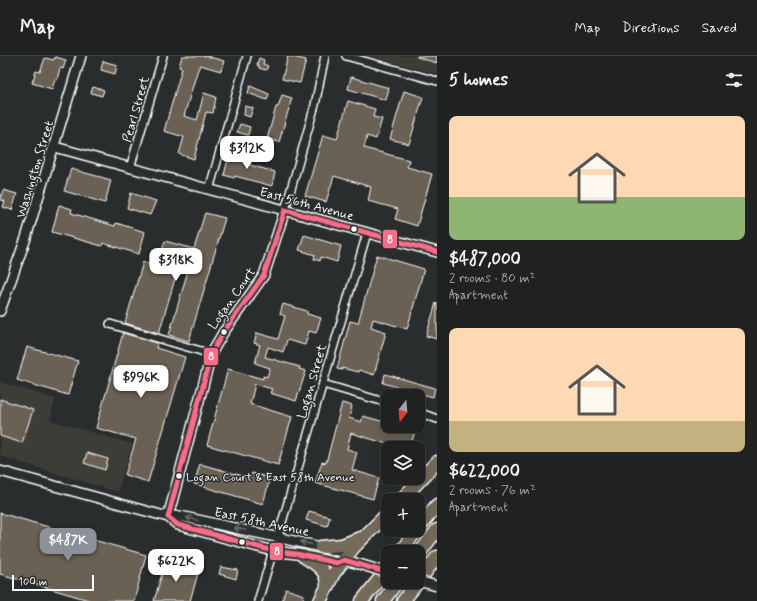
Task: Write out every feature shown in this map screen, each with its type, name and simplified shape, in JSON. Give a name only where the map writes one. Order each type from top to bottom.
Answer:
[{"type":"highway","points":[[408,493],[437,462]]},
{"type":"highway","points":[[425,521],[437,505]]},
{"type":"highway","points":[[320,601],[334,573],[365,535],[381,520]]},
{"type":"highway","points":[[425,546],[437,530]]},
{"type":"highway","points":[[321,547],[342,546],[365,535]]},
{"type":"highway","points":[[406,545],[412,537]]},
{"type":"highway","points":[[303,556],[324,571],[327,579],[327,588]]},
{"type":"highway","points":[[425,573],[437,557]]},
{"type":"highway","points":[[362,601],[381,577]]},
{"type":"highway","points":[[383,601],[392,589]]},
{"type":"highway","points":[[403,601],[412,589]]},
{"type":"main road","name":"Washington Street","points":[[0,311],[26,238],[82,56]]},
{"type":"main road","name":"East 56th Avenue","points":[[55,147],[437,252]]},
{"type":"main road","name":"Logan Court","points":[[168,517],[211,354],[223,333],[264,275],[285,210]]},
{"type":"main road","points":[[0,465],[19,476]]},
{"type":"main road","name":"East 58th Avenue","points":[[0,471],[168,517],[180,516],[278,536],[342,552],[344,560]]},
{"type":"main road","points":[[0,474],[19,476]]},
{"type":"main road","name":"East 58th Avenue","points":[[168,517],[178,525],[273,552],[303,556],[337,564],[344,560],[381,570]]},
{"type":"main road","points":[[273,552],[279,544],[290,540]]},
{"type":"main road","points":[[425,583],[437,586]]},
{"type":"street","name":"Pearl Street","points":[[130,168],[163,56]]},
{"type":"street","points":[[209,190],[246,56]]},
{"type":"street","points":[[285,210],[315,105],[325,56]]},
{"type":"street","points":[[346,56],[437,81]]},
{"type":"street","name":"Logan Street","points":[[278,536],[367,233]]},
{"type":"street","points":[[110,324],[211,354]]},
{"type":"street","points":[[323,384],[381,401]]},
{"type":"street","points":[[425,415],[437,419]]},
{"type":"street","points":[[258,601],[273,552]]},
{"type":"shaded area","points":[[370,56],[437,56],[437,74]]},
{"type":"shaded area","points":[[0,382],[55,399],[50,420],[132,444],[118,492],[0,456]]},
{"type":"building","points":[[182,56],[206,56],[224,61],[221,71],[200,65],[197,72],[184,116],[197,120],[204,93],[216,97],[213,113],[206,112],[194,159],[179,154],[184,137],[164,131],[182,68],[179,67]]},
{"type":"building","points":[[288,56],[306,60],[300,83],[282,79]]},
{"type":"building","points":[[437,56],[437,63],[417,57]]},
{"type":"building","points":[[55,57],[66,60],[63,69],[60,68],[57,80],[55,79],[52,89],[32,83],[36,71],[40,72],[45,58],[54,60]]},
{"type":"building","points":[[259,58],[264,60],[263,64],[268,66],[266,70],[259,68],[257,65]]},
{"type":"building","points":[[103,61],[117,65],[115,74],[101,70]]},
{"type":"building","points":[[351,77],[389,88],[386,100],[348,89]]},
{"type":"building","points":[[250,86],[269,94],[267,100],[248,93]]},
{"type":"building","points":[[93,87],[104,90],[102,96],[91,93]]},
{"type":"building","points":[[404,91],[423,97],[409,144],[390,139]]},
{"type":"building","points":[[282,95],[292,98],[279,142],[267,139],[276,107],[278,107]]},
{"type":"building","points":[[348,101],[375,109],[373,117],[382,119],[376,139],[367,136],[364,148],[409,160],[407,167],[432,174],[417,226],[395,219],[398,209],[368,201],[371,187],[334,176],[326,202],[305,196],[323,135],[337,139]]},
{"type":"building","points":[[245,106],[253,108],[250,117],[244,115]]},
{"type":"building","points":[[240,124],[250,127],[248,135],[237,132]]},
{"type":"building","points":[[230,151],[239,154],[238,157],[251,160],[250,165],[275,172],[272,186],[235,176],[234,178],[224,175]]},
{"type":"building","points":[[71,169],[111,180],[105,203],[64,191]]},
{"type":"building","points":[[3,190],[17,194],[12,210],[3,207],[5,201],[0,200]]},
{"type":"building","points":[[131,193],[156,201],[150,215],[127,208]]},
{"type":"building","points":[[59,205],[72,209],[71,213],[115,226],[116,223],[145,232],[139,254],[103,243],[102,246],[52,232]]},
{"type":"building","points":[[205,213],[225,218],[189,341],[169,335],[189,267],[179,265],[159,333],[125,323],[143,262],[157,266],[165,241],[194,249]]},
{"type":"building","points":[[304,235],[341,246],[337,262],[321,257],[320,261],[314,259],[315,255],[299,250]]},
{"type":"building","points":[[377,255],[424,269],[407,329],[373,319],[371,327],[386,332],[374,375],[359,370],[358,372],[342,368],[342,370],[337,369],[350,321],[358,323]]},
{"type":"building","points":[[437,303],[437,339],[426,336]]},
{"type":"building","points":[[283,304],[307,311],[307,314],[321,318],[316,333],[309,331],[305,345],[287,340],[283,352],[268,347],[265,357],[300,367],[299,369],[306,371],[296,401],[270,393],[272,389],[255,384],[250,404],[292,417],[278,465],[207,445],[228,369],[263,379],[263,376],[267,377],[270,368],[255,363],[260,345],[254,343],[257,333],[278,339],[285,316],[280,314]]},
{"type":"building","points":[[123,333],[157,343],[156,348],[185,357],[148,482],[125,475],[136,439],[96,428]]},
{"type":"building","points":[[27,347],[78,361],[68,395],[17,380]]},
{"type":"building","points":[[385,374],[435,388],[433,397],[425,395],[425,389],[404,389],[383,383]]},
{"type":"building","points":[[0,399],[33,410],[22,443],[0,436]]},
{"type":"building","points":[[342,403],[352,406],[349,418],[361,422],[363,416],[381,421],[381,433],[414,433],[412,441],[381,442],[351,433],[347,449],[357,452],[352,470],[379,478],[373,499],[315,483],[322,462],[326,463]]},
{"type":"building","points":[[87,453],[108,459],[105,470],[84,463]]},
{"type":"building","points":[[200,464],[250,478],[252,473],[270,478],[263,504],[194,484]]},
{"type":"building","points":[[309,511],[330,517],[327,526],[306,520]]},
{"type":"building","points":[[0,513],[146,555],[134,601],[92,601],[0,574]]},
{"type":"building","points":[[166,560],[199,570],[190,601],[154,601]]},
{"type":"building","points":[[221,567],[238,570],[236,579],[219,574]]},
{"type":"building","points":[[286,589],[304,595],[302,601],[282,601]]},
{"type":"transit line","name":"8","points":[[285,210],[437,252]]},
{"type":"transit line","name":"8","points":[[168,517],[212,352],[223,333],[264,275],[285,210]]},
{"type":"transit line","name":"8","points":[[168,517],[178,525],[273,551],[297,554],[337,563],[344,560],[381,571]]},
{"type":"place","name":"Logan Court & East 58th Avenue","points":[[179,476]]}]
